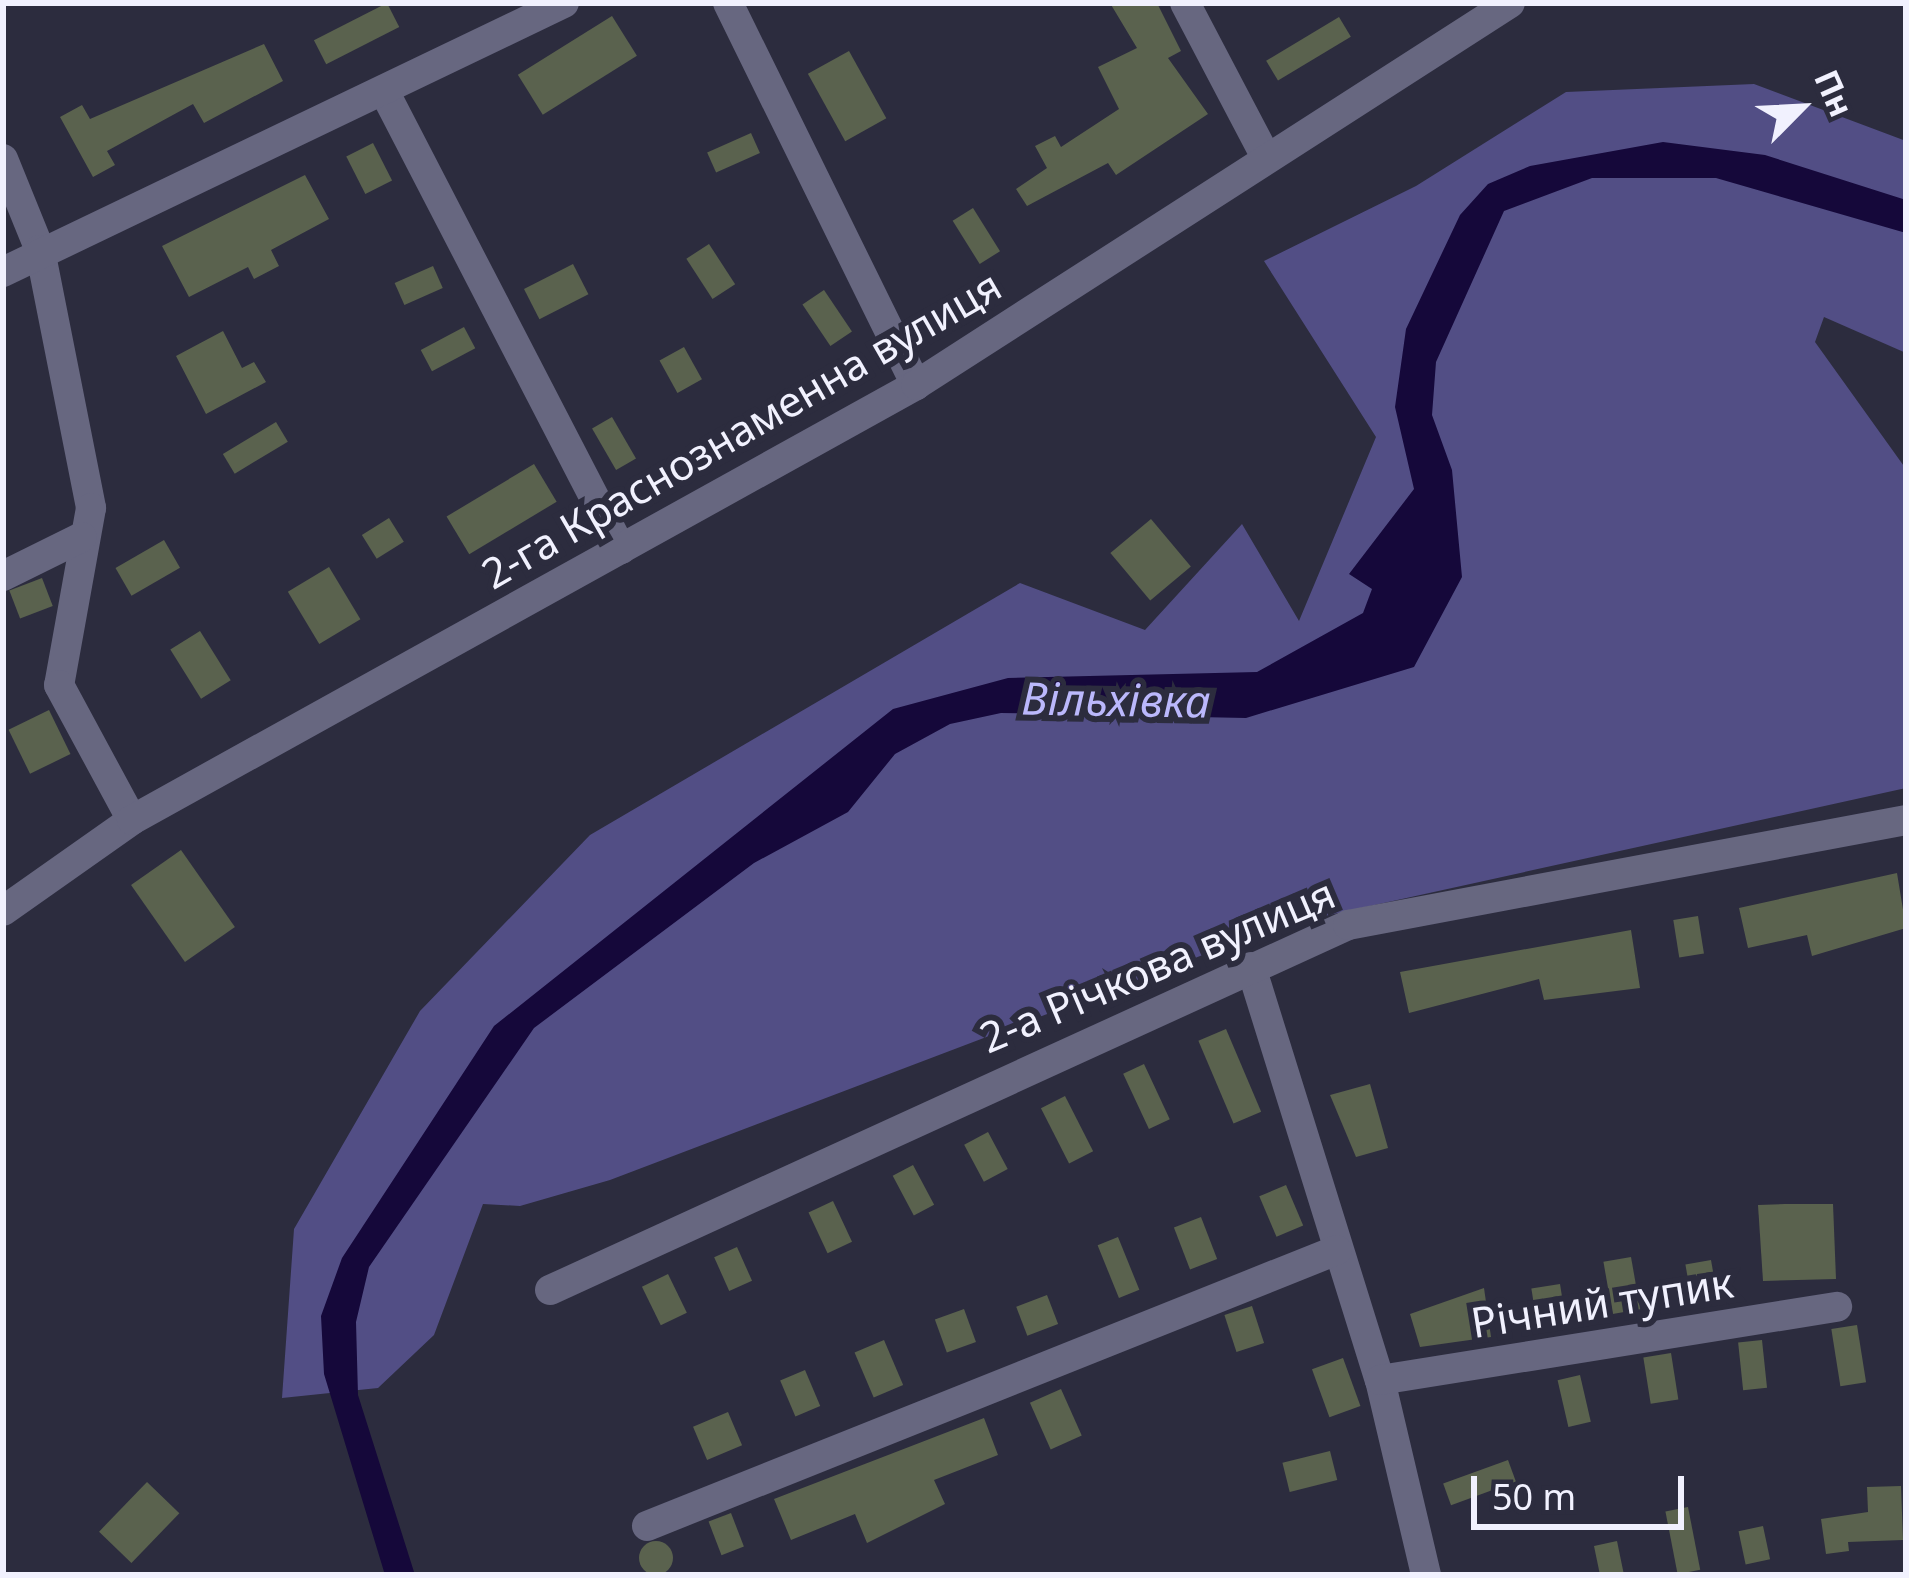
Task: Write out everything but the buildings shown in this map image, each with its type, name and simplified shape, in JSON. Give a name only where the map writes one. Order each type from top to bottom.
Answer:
[{"type":"street","points":[[3,272],[40,250],[384,92],[564,3]]},
{"type":"street","points":[[728,3],[916,385]]},
{"type":"street","points":[[1185,3],[1267,159]]},
{"type":"street","name":"2-га Краснознаменна вулиця","points":[[3,911],[132,820],[916,385],[1510,3]]},
{"type":"street","points":[[384,92],[621,550]]},
{"type":"street","points":[[3,159],[40,250],[92,508],[82,537],[59,686],[132,820]]},
{"type":"street","points":[[3,576],[82,537]]},
{"type":"street","name":"2-а Річкова вулиця","points":[[550,1289],[1348,925],[1906,820]]},
{"type":"street","points":[[1251,967],[1380,1380],[1426,1575]]},
{"type":"street","points":[[647,1526],[1337,1250]]},
{"type":"street","name":"Річний тупик","points":[[1380,1380],[1837,1306]]},
{"type":"shaded area","points":[[1754,84],[1906,141],[1906,353],[1824,317],[1815,342],[1906,469],[1906,788],[1279,926],[610,1180],[520,1206],[483,1204],[434,1335],[378,1388],[282,1398],[294,1229],[420,1011],[590,835],[1020,583],[1145,630],[1242,524],[1299,621],[1376,437],[1264,261],[1416,186],[1566,92]]},
{"type":"water","name":"Вільхівка","points":[[1663,142],[1765,155],[1906,200],[1906,233],[1716,178],[1592,178],[1504,211],[1436,362],[1432,415],[1452,470],[1462,577],[1414,667],[1246,718],[1001,713],[950,724],[895,754],[848,812],[754,863],[534,1028],[369,1267],[356,1322],[358,1395],[415,1575],[385,1575],[324,1374],[321,1316],[342,1258],[494,1026],[893,709],[1008,678],[1257,672],[1363,613],[1372,589],[1349,574],[1414,489],[1395,407],[1406,329],[1460,215],[1488,184],[1530,166]]}]
